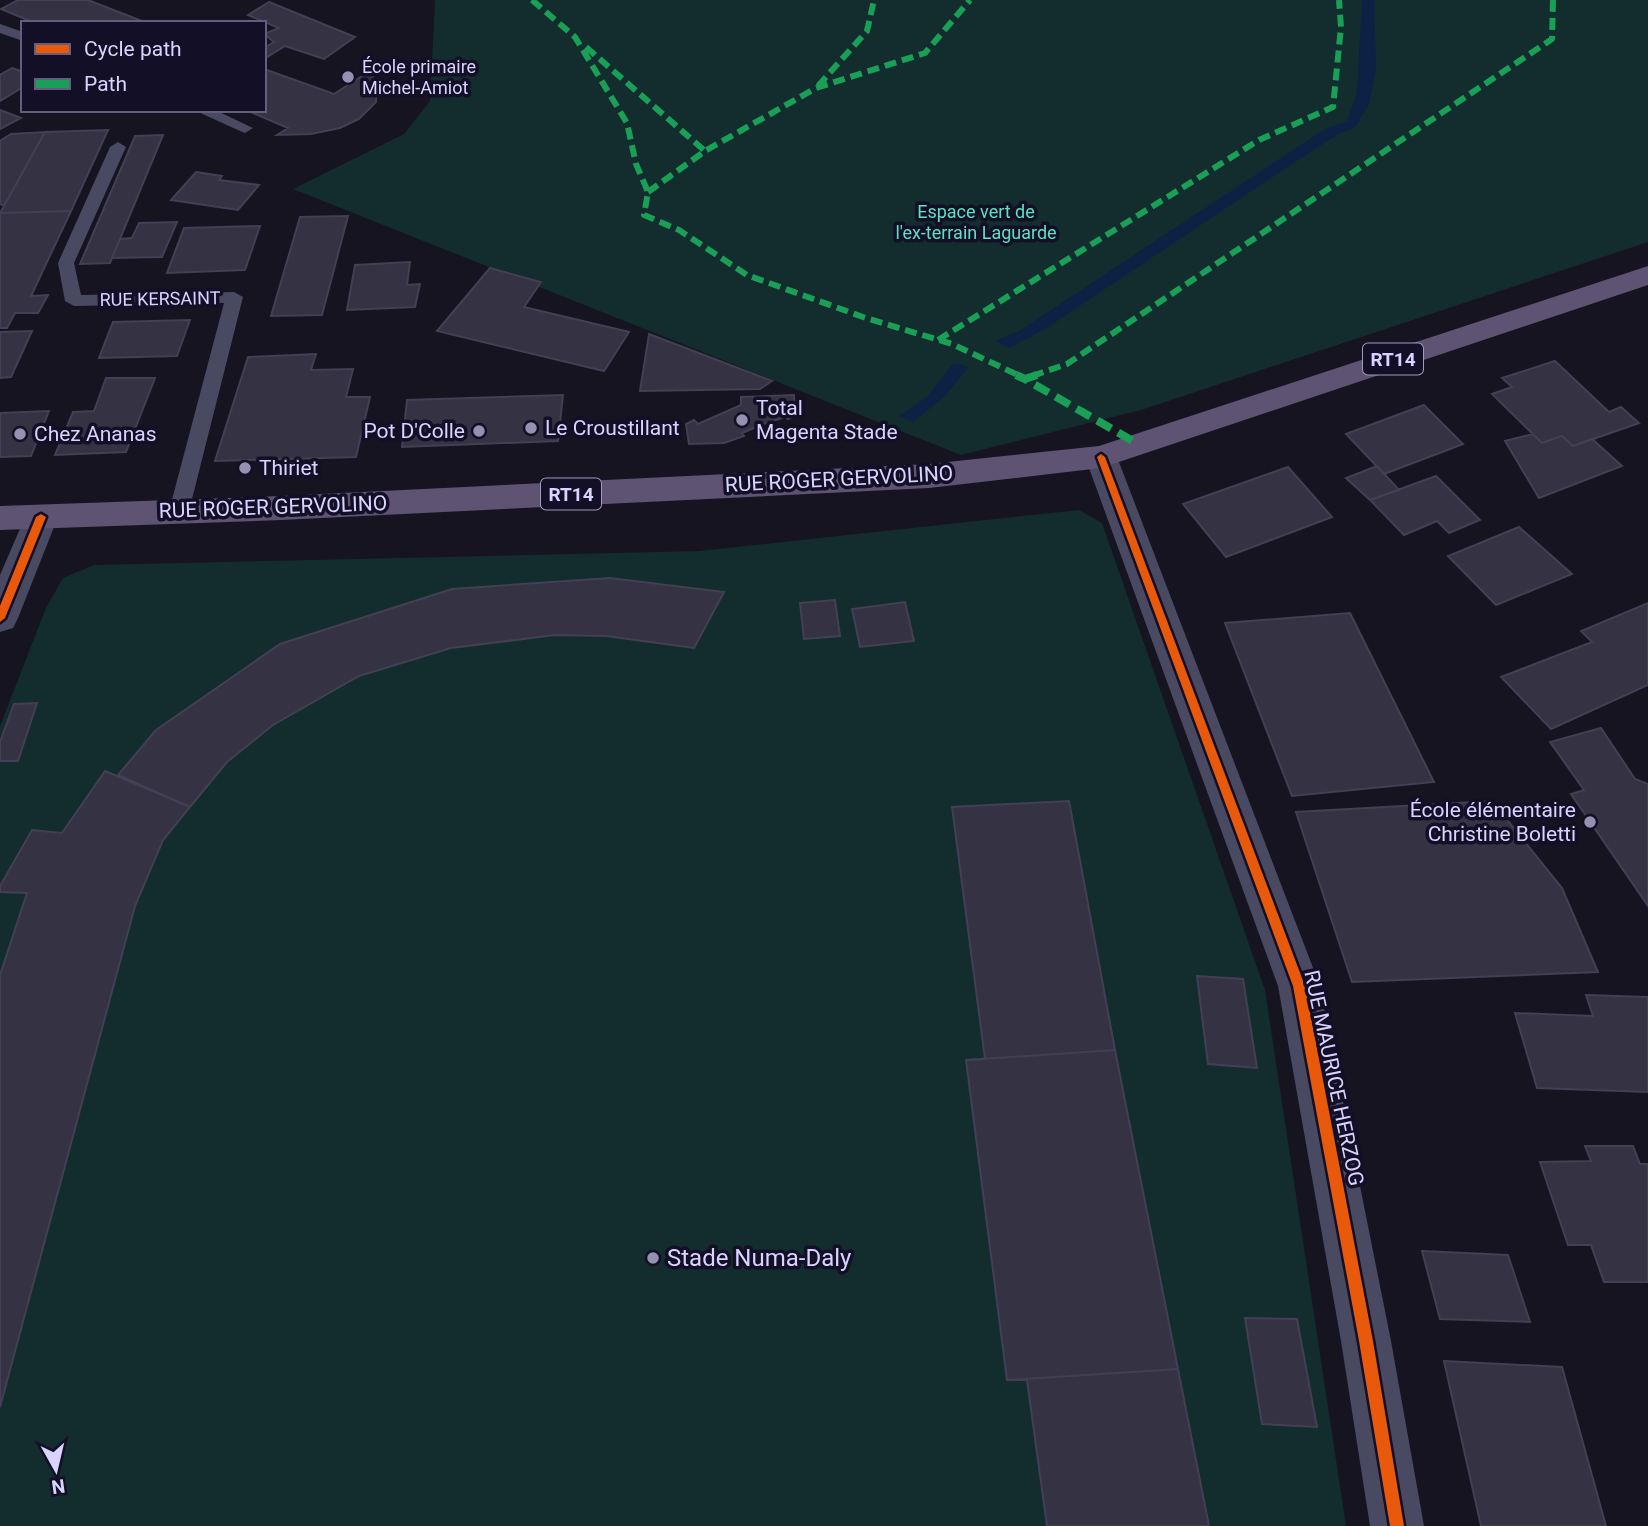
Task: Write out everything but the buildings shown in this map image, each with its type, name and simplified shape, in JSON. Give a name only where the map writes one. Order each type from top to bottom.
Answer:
[{"type":"main road","name":"RUE ROGER GERVOLINO","points":[[0,518],[929,476],[1101,457],[1648,275]]},
{"type":"street","name":"RUE MAURICE HERZOG","points":[[1101,457],[1298,986],[1366,1341],[1397,1526]]},
{"type":"street","points":[[0,618],[41,517]]},
{"type":"lane","points":[[0,28],[21,36]]},
{"type":"lane","points":[[206,112],[245,128]]},
{"type":"lane","name":"RUE KERSAINT","points":[[118,147],[66,263],[74,301],[234,297],[179,511]]},
{"type":"green space","name":"Espace vert de l'ex-terrain Laguarde","points":[[435,0],[1648,0],[1648,242],[1141,410],[961,455],[293,189],[404,134],[430,101]]},
{"type":"green space","name":"Stade Numa-Daly","points":[[1079,510],[1102,523],[1265,990],[1346,1526],[0,1526],[0,726],[46,608],[63,578],[94,565],[700,551]]},
{"type":"water","points":[[1362,0],[1374,0],[1376,67],[1369,104],[1355,127],[1333,137],[1045,329],[1009,348],[995,341],[1019,331],[1325,129],[1347,121],[1357,94]]},
{"type":"water","points":[[959,364],[968,368],[944,397],[913,422],[899,416],[927,397],[952,365]]},
{"type":"marked path","points":[[532,0],[575,37],[627,123],[636,164],[648,192],[644,215],[679,230],[747,275],[863,317],[952,344],[1025,379]]},
{"type":"marked path","points":[[818,86],[867,31],[874,0]]},
{"type":"marked path","points":[[648,192],[705,151],[816,88],[925,53],[970,0]]},
{"type":"marked path","points":[[938,340],[1259,140],[1333,107],[1341,27],[1339,0]]},
{"type":"marked path","points":[[1138,444],[1025,379],[1067,364],[1552,39],[1553,0]]},
{"type":"marked path","points":[[586,47],[705,151]]},
{"type":"cycle path","points":[[1101,457],[1299,986],[1366,1341],[1397,1526]]},
{"type":"cycle path","points":[[0,618],[41,517]]},
{"type":"place","name":"École primaire Michel-Amiot","points":[[348,77]]},
{"type":"place","name":"Total Magenta Stade","points":[[742,420]]},
{"type":"place","name":"Le Croustillant","points":[[531,428]]},
{"type":"place","name":"Pot D'Colle","points":[[479,431]]},
{"type":"place","name":"Chez Ananas","points":[[20,434]]},
{"type":"place","name":"Thiriet","points":[[245,468]]},
{"type":"place","name":"École élémentaire Christine Boletti","points":[[1590,822]]},
{"type":"place","name":"Stade Numa-Daly","points":[[653,1258]]}]
